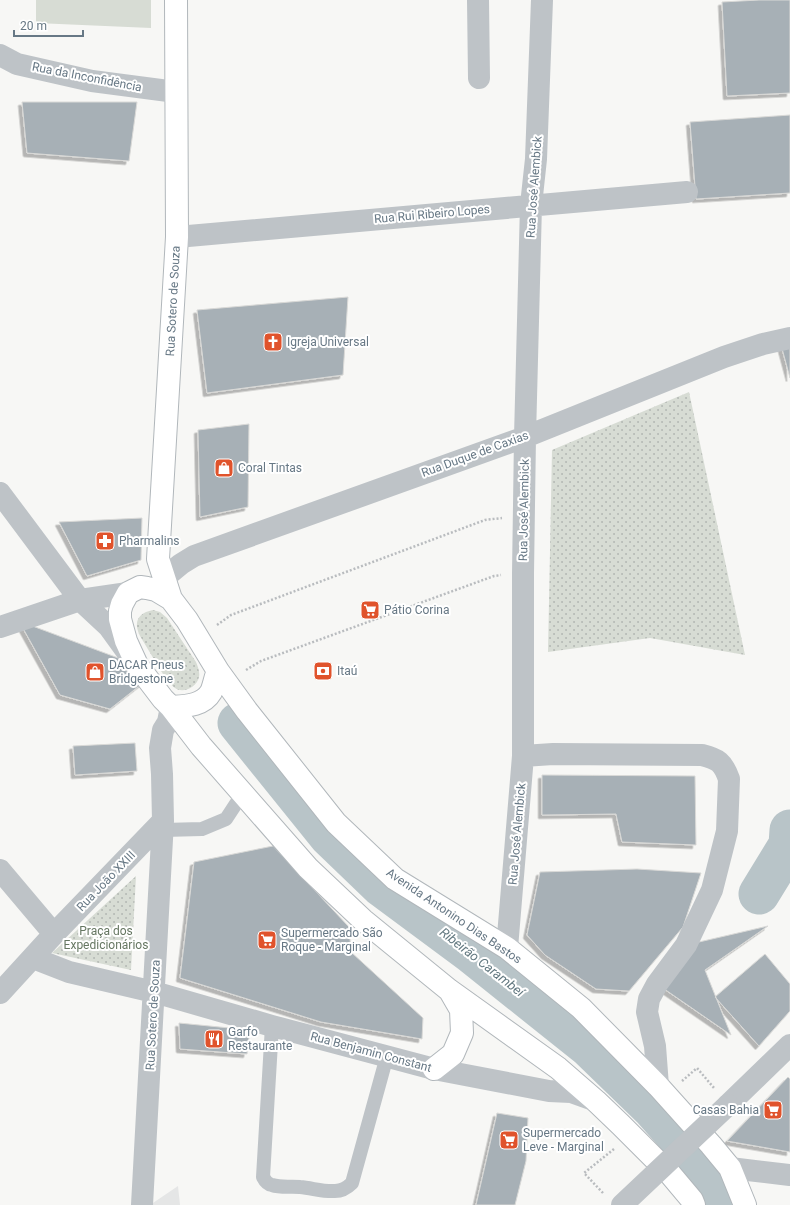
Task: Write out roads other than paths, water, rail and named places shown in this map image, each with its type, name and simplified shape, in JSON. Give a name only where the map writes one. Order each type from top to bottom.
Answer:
[{"type":"main road","name":"Rua Sotero de Souza","points":[[171,599],[161,569],[177,237],[176,0]]},
{"type":"main road","name":"Rua Duque de Caxias","points":[[161,569],[154,570],[148,579],[134,590],[122,604],[120,619],[126,641],[136,665],[171,707]]},
{"type":"main road","points":[[134,590],[156,590],[171,599]]},
{"type":"main road","name":"Avenida Antonino Dias Bastos","points":[[171,599],[187,620],[222,677],[247,711],[336,823],[395,879],[507,948],[581,1008],[711,1145],[730,1168],[745,1205]]},
{"type":"main road","points":[[171,707],[186,706],[202,701],[222,677]]},
{"type":"main road","points":[[171,707],[201,746],[308,868],[363,920],[449,990],[558,1068],[596,1101],[670,1174],[692,1200],[694,1205]]},
{"type":"main road","points":[[434,1068],[453,1054],[462,1033],[461,1010],[449,990]]},
{"type":"street","points":[[478,0],[479,78]]},
{"type":"street","name":"Rua José Alembick","points":[[507,948],[524,756],[523,573],[525,437],[531,205],[536,160],[542,0]]},
{"type":"street","name":"Rua da Inconfidência","points":[[0,55],[17,64],[92,81],[176,92]]},
{"type":"street","name":"Rua Rui Ribeiro Lopes","points":[[177,237],[687,192]]},
{"type":"street","name":"Rua Duque de Caxias","points":[[161,569],[181,564],[194,556],[525,437],[724,357],[763,344],[790,338]]},
{"type":"street","points":[[0,493],[80,600],[109,627],[136,665]]},
{"type":"street","points":[[0,627],[80,600],[134,590]]},
{"type":"street","name":"Rua Sotero de Souza","points":[[142,1205],[163,826],[160,748],[162,730],[168,722],[171,707]]},
{"type":"street","points":[[524,756],[553,754],[702,755],[721,762],[729,779],[727,831],[712,890],[686,944],[657,984],[649,998],[647,1012],[655,1046],[661,1091]]},
{"type":"street","name":"Rua João XXIII","points":[[0,993],[54,934],[163,826]]},
{"type":"street","points":[[0,870],[54,934]]},
{"type":"street","name":"Rua Benjamin Constant","points":[[33,958],[69,972],[154,992],[272,1026],[434,1068],[549,1091],[572,1092],[596,1101]]},
{"type":"street","points":[[613,1200],[728,1105],[790,1045]]},
{"type":"street","points":[[730,1168],[790,1176]]},
{"type":"lane","points":[[163,826],[202,829],[226,819],[243,793]]},
{"type":"lane","points":[[272,1026],[263,1177],[270,1185],[277,1187],[300,1187],[334,1191],[342,1190],[352,1183],[387,1056]]},
{"type":"waterway","name":"Ribeirão Carambeí","points":[[238,723],[329,836],[381,886],[470,952],[589,1047],[653,1109],[694,1155],[713,1185],[720,1205]]},
{"type":"waterway","points":[[759,894],[789,845],[790,830]]},
{"type":"place","name":"Igreja Universal","points":[[273,342]]},
{"type":"place","name":"Coral Tintas","points":[[224,468]]},
{"type":"place","name":"Pharmalins","points":[[105,541]]},
{"type":"place","name":"Pátio Corina","points":[[370,610]]},
{"type":"place","name":"Itaú","points":[[323,671]]},
{"type":"place","name":"DACAR Pneus Bridgestone","points":[[95,672]]},
{"type":"place","name":"Supermercado São Roque - Marginal","points":[[267,940]]},
{"type":"place","name":"Garfo Restaurante","points":[[214,1039]]},
{"type":"place","name":"Casas Bahia","points":[[773,1110]]},
{"type":"place","name":"Supermercado Leve - Marginal","points":[[509,1140]]},
{"type":"park label","name":"Praça dos Expedicionários","points":[[106,938]]}]
